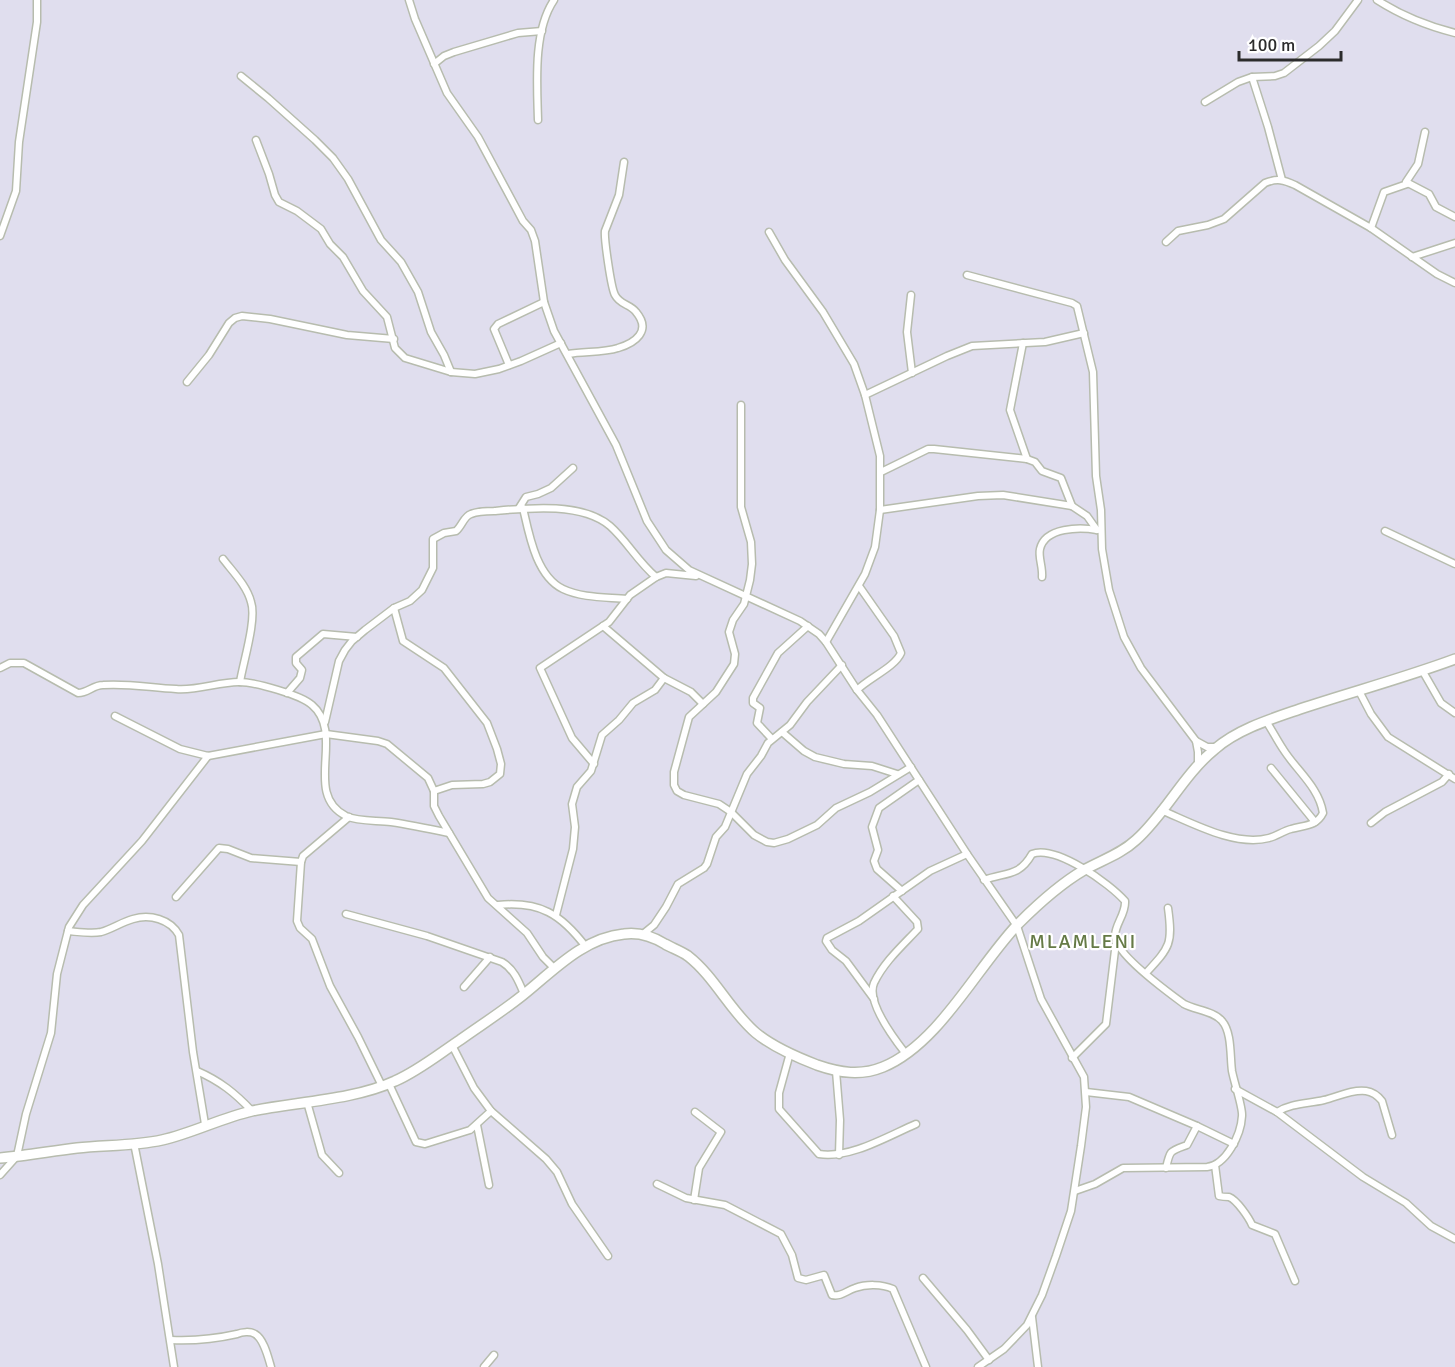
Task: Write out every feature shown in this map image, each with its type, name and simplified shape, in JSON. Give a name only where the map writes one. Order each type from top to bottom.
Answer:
[{"type":"main road","points":[[0,1158],[168,1139],[205,1124],[252,1111],[340,1097],[386,1085],[412,1072],[452,1045],[524,994],[554,968],[586,947],[611,936],[626,933],[643,934],[658,939],[687,956],[755,1032],[790,1053],[846,1073],[880,1069],[906,1054],[945,1016],[1017,926],[1058,888],[1084,870],[1126,848],[1147,829],[1198,765],[1217,747],[1266,721],[1455,659]]},
{"type":"street","points":[[0,236],[16,191],[19,142],[37,22],[37,0]]},
{"type":"street","points":[[409,0],[447,93],[478,136],[523,221],[532,233],[538,253],[544,302],[554,331],[616,445],[647,521],[666,550],[689,570],[808,626],[826,642],[1017,926],[1041,999],[1084,1077],[1086,1107],[1074,1191],[1068,1222],[1056,1256],[1032,1316],[1014,1340],[978,1367]]},
{"type":"street","points":[[538,120],[538,63],[542,31],[547,11],[554,0]]},
{"type":"street","points":[[1205,102],[1223,90],[1252,77],[1275,76],[1284,72],[1335,31],[1358,0]]},
{"type":"street","points":[[1377,0],[1402,15],[1455,33]]},
{"type":"street","points":[[434,64],[454,52],[518,33],[542,31]]},
{"type":"street","points":[[241,76],[315,140],[333,158],[348,179],[381,240],[401,261],[418,292],[431,332],[451,372]]},
{"type":"street","points":[[1252,77],[1282,180]]},
{"type":"street","points":[[1407,184],[1406,179],[1418,164],[1425,132]]},
{"type":"street","points":[[256,140],[279,202],[297,211],[321,229],[330,244],[343,256],[363,291],[387,317],[399,354],[405,358],[451,372],[475,374],[509,365],[561,343]]},
{"type":"street","points":[[568,354],[616,349],[637,340],[640,336],[641,323],[636,312],[619,301],[613,289],[604,239],[621,184],[624,162]]},
{"type":"street","points":[[1166,242],[1178,231],[1218,222],[1265,183],[1274,179],[1282,180],[1371,228],[1455,284]]},
{"type":"street","points":[[1371,228],[1384,192],[1407,184],[1426,192],[1436,207],[1455,217]]},
{"type":"street","points":[[769,232],[785,260],[813,297],[854,364],[865,395],[880,456],[880,510],[875,547],[859,586],[826,642]]},
{"type":"street","points":[[1412,257],[1455,243]]},
{"type":"street","points":[[967,275],[1075,304],[1094,379],[1099,531],[1106,581],[1124,638],[1141,668],[1196,741],[1207,747],[1217,747]]},
{"type":"street","points":[[910,295],[907,332],[912,373]]},
{"type":"street","points":[[509,365],[494,329],[498,324],[544,302]]},
{"type":"street","points":[[187,382],[209,355],[229,323],[242,316],[270,319],[347,335],[394,339]]},
{"type":"street","points":[[865,395],[972,346],[1061,339],[1084,333]]},
{"type":"street","points":[[1023,343],[1010,410],[1027,459]]},
{"type":"street","points":[[741,405],[741,507],[752,553],[750,580],[744,604],[729,632],[735,654],[734,664],[716,692],[689,717],[674,772],[674,785],[677,791],[684,795],[714,802],[731,812],[754,835],[774,843],[817,825],[836,808],[870,792],[911,767]]},
{"type":"street","points":[[881,472],[928,449],[1027,459],[1035,462],[1042,471],[1061,478],[1072,506]]},
{"type":"street","points":[[573,468],[551,488],[526,496],[521,508],[532,547],[542,566],[561,588],[590,596],[627,599]]},
{"type":"street","points":[[880,510],[1003,495],[1072,506],[1086,516],[1099,531]]},
{"type":"street","points":[[325,726],[339,661],[345,650],[357,637],[394,608],[410,600],[426,584],[434,561],[434,539],[444,533],[456,531],[464,519],[471,514],[521,508],[552,508],[600,519],[610,526],[656,577]]},
{"type":"street","points":[[1042,577],[1043,564],[1040,550],[1043,541],[1050,535],[1063,530],[1079,528],[1099,531]]},
{"type":"street","points":[[1385,531],[1455,564]]},
{"type":"street","points":[[223,559],[248,593],[252,605],[251,626],[240,682]]},
{"type":"street","points":[[594,764],[572,738],[540,668],[609,622],[627,599],[656,577],[666,573],[700,576]]},
{"type":"street","points":[[858,690],[865,682],[898,659],[901,653],[894,636],[859,586]]},
{"type":"street","points":[[394,608],[403,641],[444,668],[488,723],[501,764],[500,774],[490,782],[452,785],[434,790]]},
{"type":"street","points":[[603,626],[664,678],[691,692],[703,704]]},
{"type":"street","points":[[772,739],[757,723],[760,708],[753,703],[753,698],[778,653],[808,626]]},
{"type":"street","points":[[287,693],[301,675],[302,670],[296,663],[296,657],[317,638],[326,633],[357,637]]},
{"type":"street","points":[[0,668],[10,663],[24,663],[78,693],[86,693],[102,685],[177,690],[240,682],[287,693],[312,705],[322,717],[326,734],[326,793],[338,811],[349,817],[421,826],[449,833]]},
{"type":"street","points":[[643,934],[654,925],[678,884],[707,864],[716,837],[725,827],[747,774],[772,739],[797,717],[817,690],[842,665]]},
{"type":"street","points":[[1422,670],[1441,703],[1455,713]]},
{"type":"street","points":[[556,915],[573,849],[573,798],[577,787],[591,771],[602,735],[633,703],[655,690],[664,678]]},
{"type":"street","points":[[1359,691],[1371,714],[1388,737],[1453,777]]},
{"type":"street","points":[[115,716],[180,749],[207,756],[326,734],[383,742],[423,773],[434,790],[435,806],[483,891],[527,933],[543,957],[554,968]]},
{"type":"street","points":[[1161,810],[1224,835],[1248,840],[1270,838],[1315,822],[1323,813],[1315,793],[1307,779],[1283,750],[1266,721]]},
{"type":"street","points":[[782,732],[804,751],[815,757],[844,764],[872,766],[897,774]]},
{"type":"street","points":[[1196,741],[1198,765]]},
{"type":"street","points":[[0,1175],[17,1156],[26,1114],[51,1033],[57,974],[68,931],[83,905],[142,841],[207,756]]},
{"type":"street","points":[[1270,768],[1315,822]]},
{"type":"street","points":[[1371,823],[1385,812],[1453,777]]},
{"type":"street","points":[[902,891],[884,876],[875,864],[878,853],[872,832],[873,821],[879,808],[919,780]]},
{"type":"street","points":[[349,817],[308,851],[301,862],[297,921],[300,928],[312,939],[330,986],[416,1142],[425,1144],[470,1130],[491,1111]]},
{"type":"street","points":[[176,897],[219,848],[251,858],[301,862]]},
{"type":"street","points":[[906,1054],[892,1036],[874,999],[846,961],[832,950],[826,941],[859,921],[930,871],[967,854]]},
{"type":"street","points":[[984,880],[1017,871],[1024,867],[1032,854],[1060,856],[1084,870],[1125,901],[1125,910],[1115,935],[1106,1024],[1072,1058]]},
{"type":"street","points":[[874,999],[874,984],[881,970],[918,929],[917,922],[893,896]]},
{"type":"street","points":[[498,905],[515,904],[535,907],[556,915],[568,925],[586,947]]},
{"type":"street","points":[[1146,973],[1166,951],[1170,941],[1168,908]]},
{"type":"street","points":[[346,914],[427,936],[490,957],[507,965],[517,978],[524,994]]},
{"type":"street","points":[[68,931],[100,932],[133,919],[145,918],[168,922],[176,929],[179,935],[193,1052],[205,1124]]},
{"type":"street","points":[[1074,1191],[1095,1184],[1123,1168],[1215,1165],[1224,1158],[1234,1144],[1242,1116],[1235,1089],[1227,1029],[1222,1021],[1184,1004],[1125,955],[1116,942]]},
{"type":"street","points":[[464,987],[490,957]]},
{"type":"street","points":[[452,1045],[474,1088],[491,1111],[546,1159],[557,1172],[572,1204],[608,1256]]},
{"type":"street","points":[[790,1053],[778,1093],[779,1109],[813,1150],[824,1155],[839,1155],[916,1124]]},
{"type":"street","points":[[197,1071],[230,1088],[252,1111]]},
{"type":"street","points":[[836,1071],[840,1120],[839,1155]]},
{"type":"street","points":[[1235,1089],[1277,1112],[1363,1177],[1406,1203],[1431,1226],[1455,1239]]},
{"type":"street","points":[[1277,1112],[1296,1104],[1367,1091],[1382,1101],[1392,1135]]},
{"type":"street","points":[[1086,1092],[1129,1097],[1234,1144]]},
{"type":"street","points":[[307,1102],[322,1155],[339,1173]]},
{"type":"street","points":[[694,1200],[699,1168],[721,1132],[695,1112]]},
{"type":"street","points":[[477,1125],[489,1185]]},
{"type":"street","points":[[1166,1168],[1171,1151],[1187,1144],[1197,1126]]},
{"type":"street","points":[[134,1143],[174,1367]]},
{"type":"street","points":[[1215,1165],[1220,1196],[1230,1197],[1237,1202],[1252,1225],[1275,1234],[1295,1281]]},
{"type":"street","points":[[657,1184],[694,1200],[725,1206],[781,1234],[792,1255],[798,1278],[806,1280],[824,1275],[832,1295],[838,1296],[855,1288],[872,1285],[893,1290],[926,1367]]},
{"type":"street","points":[[923,1278],[989,1360]]},
{"type":"street","points":[[1032,1316],[1038,1367]]},
{"type":"street","points":[[171,1340],[206,1340],[242,1332],[253,1332],[266,1351],[271,1367]]},
{"type":"street","points":[[484,1367],[494,1355]]},
{"type":"district","name":"MLAMLENI","points":[[1083,941]]}]
